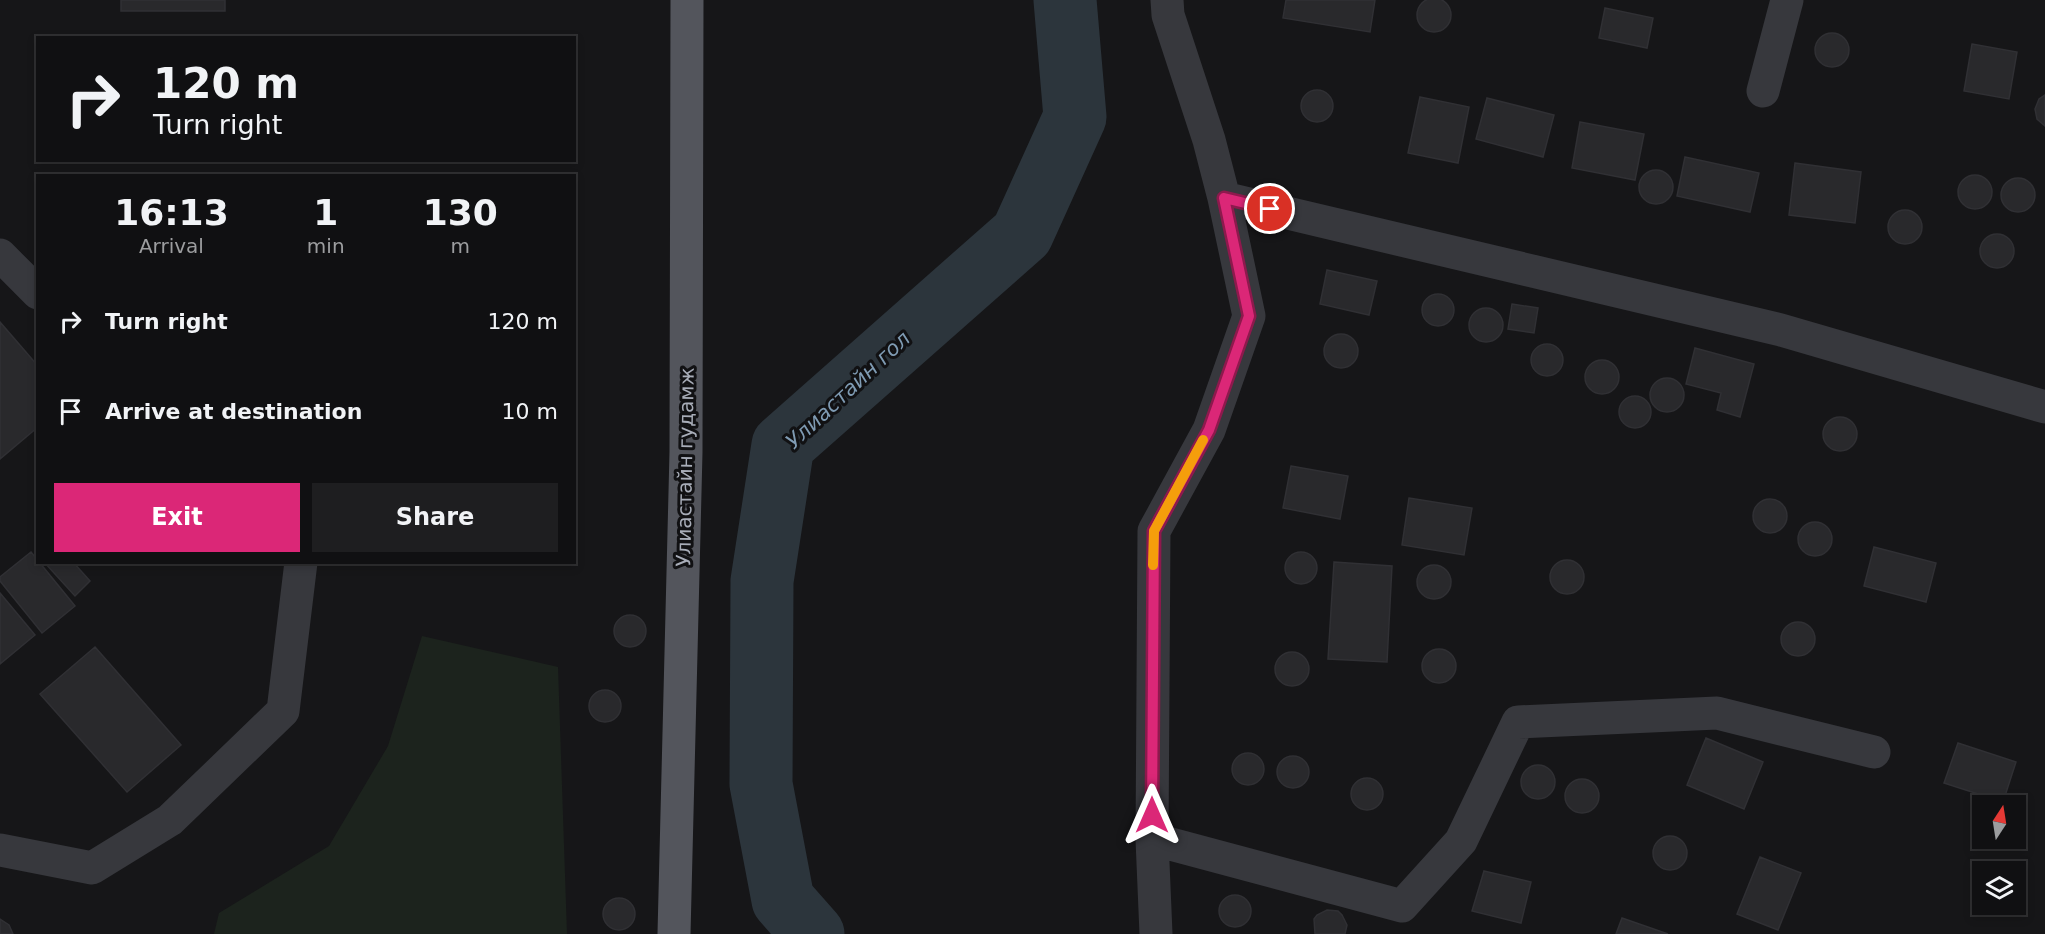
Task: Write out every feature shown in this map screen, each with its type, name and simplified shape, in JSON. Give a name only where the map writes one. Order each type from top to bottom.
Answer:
[{"type":"main road","name":"Улиастайн гудамж","points":[[674,934],[686,452],[687,0]]},
{"type":"street","points":[[1156,934],[1152,839],[1154,531],[1209,430],[1249,316],[1209,140],[1168,15],[1167,0]]},
{"type":"street","points":[[1762,91],[1787,0]]},
{"type":"street","points":[[1224,198],[1780,330],[2045,407]]},
{"type":"street","points":[[0,255],[36,291]]},
{"type":"street","points":[[0,850],[92,868],[170,820],[283,711],[301,564]]},
{"type":"street","points":[[1152,839],[1402,906],[1461,841],[1518,722],[1717,713],[1874,752]]},
{"type":"shaded area","points":[[422,636],[558,667],[567,934],[214,934],[219,913],[329,846],[388,746]]},
{"type":"building","points":[[1431,-1],[1446,3],[1451,15],[1446,27],[1434,32],[1422,27],[1417,15],[1422,3]]},
{"type":"building","points":[[121,0],[225,0],[225,11],[121,11]]},
{"type":"building","points":[[1286,0],[1375,0],[1370,32],[1283,18]]},
{"type":"building","points":[[1605,8],[1653,18],[1647,48],[1599,38]]},
{"type":"building","points":[[1832,33],[1844,38],[1849,50],[1844,62],[1832,67],[1820,62],[1815,50],[1820,38]]},
{"type":"building","points":[[1972,44],[2017,52],[2009,99],[1964,91]]},
{"type":"building","points":[[1317,90],[1328,95],[1333,106],[1328,117],[1317,122],[1306,117],[1301,106],[1306,95]]},
{"type":"building","points":[[2045,95],[2045,126],[2037,119],[2035,109],[2039,99]]},
{"type":"building","points":[[1420,97],[1469,107],[1458,163],[1408,153]]},
{"type":"building","points":[[1487,98],[1554,115],[1543,157],[1476,139]]},
{"type":"building","points":[[1580,122],[1644,134],[1635,180],[1572,168]]},
{"type":"building","points":[[1685,157],[1759,173],[1750,212],[1677,196]]},
{"type":"building","points":[[1795,163],[1861,172],[1855,223],[1789,215]]},
{"type":"building","points":[[1656,170],[1668,175],[1673,187],[1668,199],[1656,204],[1644,199],[1639,187],[1644,175]]},
{"type":"building","points":[[1975,175],[1987,180],[1992,192],[1987,204],[1975,209],[1963,204],[1958,192],[1963,180]]},
{"type":"building","points":[[2018,178],[2030,183],[2035,195],[2030,207],[2018,212],[2006,207],[2001,195],[2006,183]]},
{"type":"building","points":[[1905,210],[1917,215],[1922,227],[1917,239],[1905,244],[1893,239],[1888,227],[1893,215]]},
{"type":"building","points":[[1997,234],[2009,239],[2014,251],[2009,263],[1997,268],[1985,263],[1980,251],[1985,239]]},
{"type":"building","points":[[1327,270],[1377,281],[1369,315],[1320,304]]},
{"type":"building","points":[[1438,294],[1449,299],[1454,310],[1449,321],[1438,326],[1427,321],[1422,310],[1427,299]]},
{"type":"building","points":[[1512,304],[1538,308],[1534,333],[1508,329]]},
{"type":"building","points":[[1486,308],[1498,313],[1503,325],[1498,337],[1486,342],[1474,337],[1469,325],[1474,313]]},
{"type":"building","points":[[0,322],[36,364],[36,429],[0,459]]},
{"type":"building","points":[[1341,334],[1353,339],[1358,351],[1353,363],[1341,368],[1329,363],[1324,351],[1329,339]]},
{"type":"building","points":[[1547,344],[1558,349],[1563,360],[1558,371],[1547,376],[1536,371],[1531,360],[1536,349]]},
{"type":"building","points":[[1695,348],[1754,364],[1740,417],[1717,410],[1721,393],[1686,384]]},
{"type":"building","points":[[1602,360],[1614,365],[1619,377],[1614,389],[1602,394],[1590,389],[1585,377],[1590,365]]},
{"type":"building","points":[[1667,378],[1679,383],[1684,395],[1679,407],[1667,412],[1655,407],[1650,395],[1655,383]]},
{"type":"building","points":[[1635,396],[1646,401],[1651,412],[1646,423],[1635,428],[1624,423],[1619,412],[1624,401]]},
{"type":"building","points":[[1840,417],[1852,422],[1857,434],[1852,446],[1840,451],[1828,446],[1823,434],[1828,422]]},
{"type":"building","points":[[1291,466],[1348,476],[1340,519],[1283,508]]},
{"type":"building","points":[[1409,498],[1472,508],[1464,555],[1402,545]]},
{"type":"building","points":[[1770,499],[1782,504],[1787,516],[1782,528],[1770,533],[1758,528],[1753,516],[1758,504]]},
{"type":"building","points":[[1815,522],[1827,527],[1832,539],[1827,551],[1815,556],[1803,551],[1798,539],[1803,527]]},
{"type":"building","points":[[1874,547],[1936,563],[1926,602],[1864,586]]},
{"type":"building","points":[[31,552],[36,558],[36,564],[41,564],[75,606],[42,633],[0,581],[0,577]]},
{"type":"building","points":[[1301,552],[1312,557],[1317,568],[1312,579],[1301,584],[1290,579],[1285,568],[1290,557]]},
{"type":"building","points":[[1567,560],[1579,565],[1584,577],[1579,589],[1567,594],[1555,589],[1550,577],[1555,565]]},
{"type":"building","points":[[1334,562],[1392,566],[1387,662],[1328,659]]},
{"type":"building","points":[[46,564],[75,564],[90,581],[75,596]]},
{"type":"building","points":[[1434,565],[1446,570],[1451,582],[1446,594],[1434,599],[1422,594],[1417,582],[1422,570]]},
{"type":"building","points":[[0,593],[35,635],[0,664]]},
{"type":"building","points":[[630,615],[641,620],[646,631],[641,642],[630,647],[619,642],[614,631],[619,620]]},
{"type":"building","points":[[1798,622],[1810,627],[1815,639],[1810,651],[1798,656],[1786,651],[1781,639],[1786,627]]},
{"type":"building","points":[[95,647],[181,745],[127,792],[40,694]]},
{"type":"building","points":[[1439,649],[1451,654],[1456,666],[1451,678],[1439,683],[1427,678],[1422,666],[1427,654]]},
{"type":"building","points":[[1292,652],[1304,657],[1309,669],[1304,681],[1292,686],[1280,681],[1275,669],[1280,657]]},
{"type":"building","points":[[605,690],[616,695],[621,706],[616,717],[605,722],[594,717],[589,706],[594,695]]},
{"type":"building","points":[[1706,738],[1763,762],[1744,809],[1687,785]]},
{"type":"building","points":[[1958,743],[2016,762],[2005,795],[1981,795],[1944,783]]},
{"type":"building","points":[[1248,753],[1259,758],[1264,769],[1259,780],[1248,785],[1237,780],[1232,769],[1237,758]]},
{"type":"building","points":[[1293,756],[1304,761],[1309,772],[1304,783],[1293,788],[1282,783],[1277,772],[1282,761]]},
{"type":"building","points":[[1538,765],[1550,770],[1555,782],[1550,794],[1538,799],[1526,794],[1521,782],[1526,770]]},
{"type":"building","points":[[1367,778],[1378,783],[1383,794],[1378,805],[1367,810],[1356,805],[1351,794],[1356,783]]},
{"type":"building","points":[[1582,779],[1594,784],[1599,796],[1594,808],[1582,813],[1570,808],[1565,796],[1570,784]]},
{"type":"building","points":[[1670,836],[1682,841],[1687,853],[1682,865],[1670,870],[1658,865],[1653,853],[1658,841]]},
{"type":"building","points":[[1760,857],[1801,873],[1778,930],[1737,914]]},
{"type":"building","points":[[1484,871],[1531,882],[1521,923],[1472,911]]},
{"type":"building","points":[[1235,895],[1246,900],[1251,911],[1246,922],[1235,927],[1224,922],[1219,911],[1224,900]]},
{"type":"building","points":[[619,898],[630,903],[635,914],[630,925],[619,930],[608,925],[603,914],[608,903]]},
{"type":"building","points":[[1327,910],[1338,911],[1342,915],[1347,925],[1345,934],[1315,934],[1314,919]]},
{"type":"building","points":[[1622,918],[1668,934],[1616,934]]},
{"type":"building","points":[[0,919],[9,925],[13,934],[0,934]]},
{"type":"waterway","name":"Улиастайн гол","points":[[813,934],[783,900],[761,784],[762,581],[783,445],[1022,234],[1075,117],[1065,0]]},
{"type":"slow traffic","points":[[1153,565],[1154,531],[1203,440]]},
{"type":"route","points":[[1152,815],[1154,531],[1209,430],[1249,316],[1224,198],[1270,209]]}]
